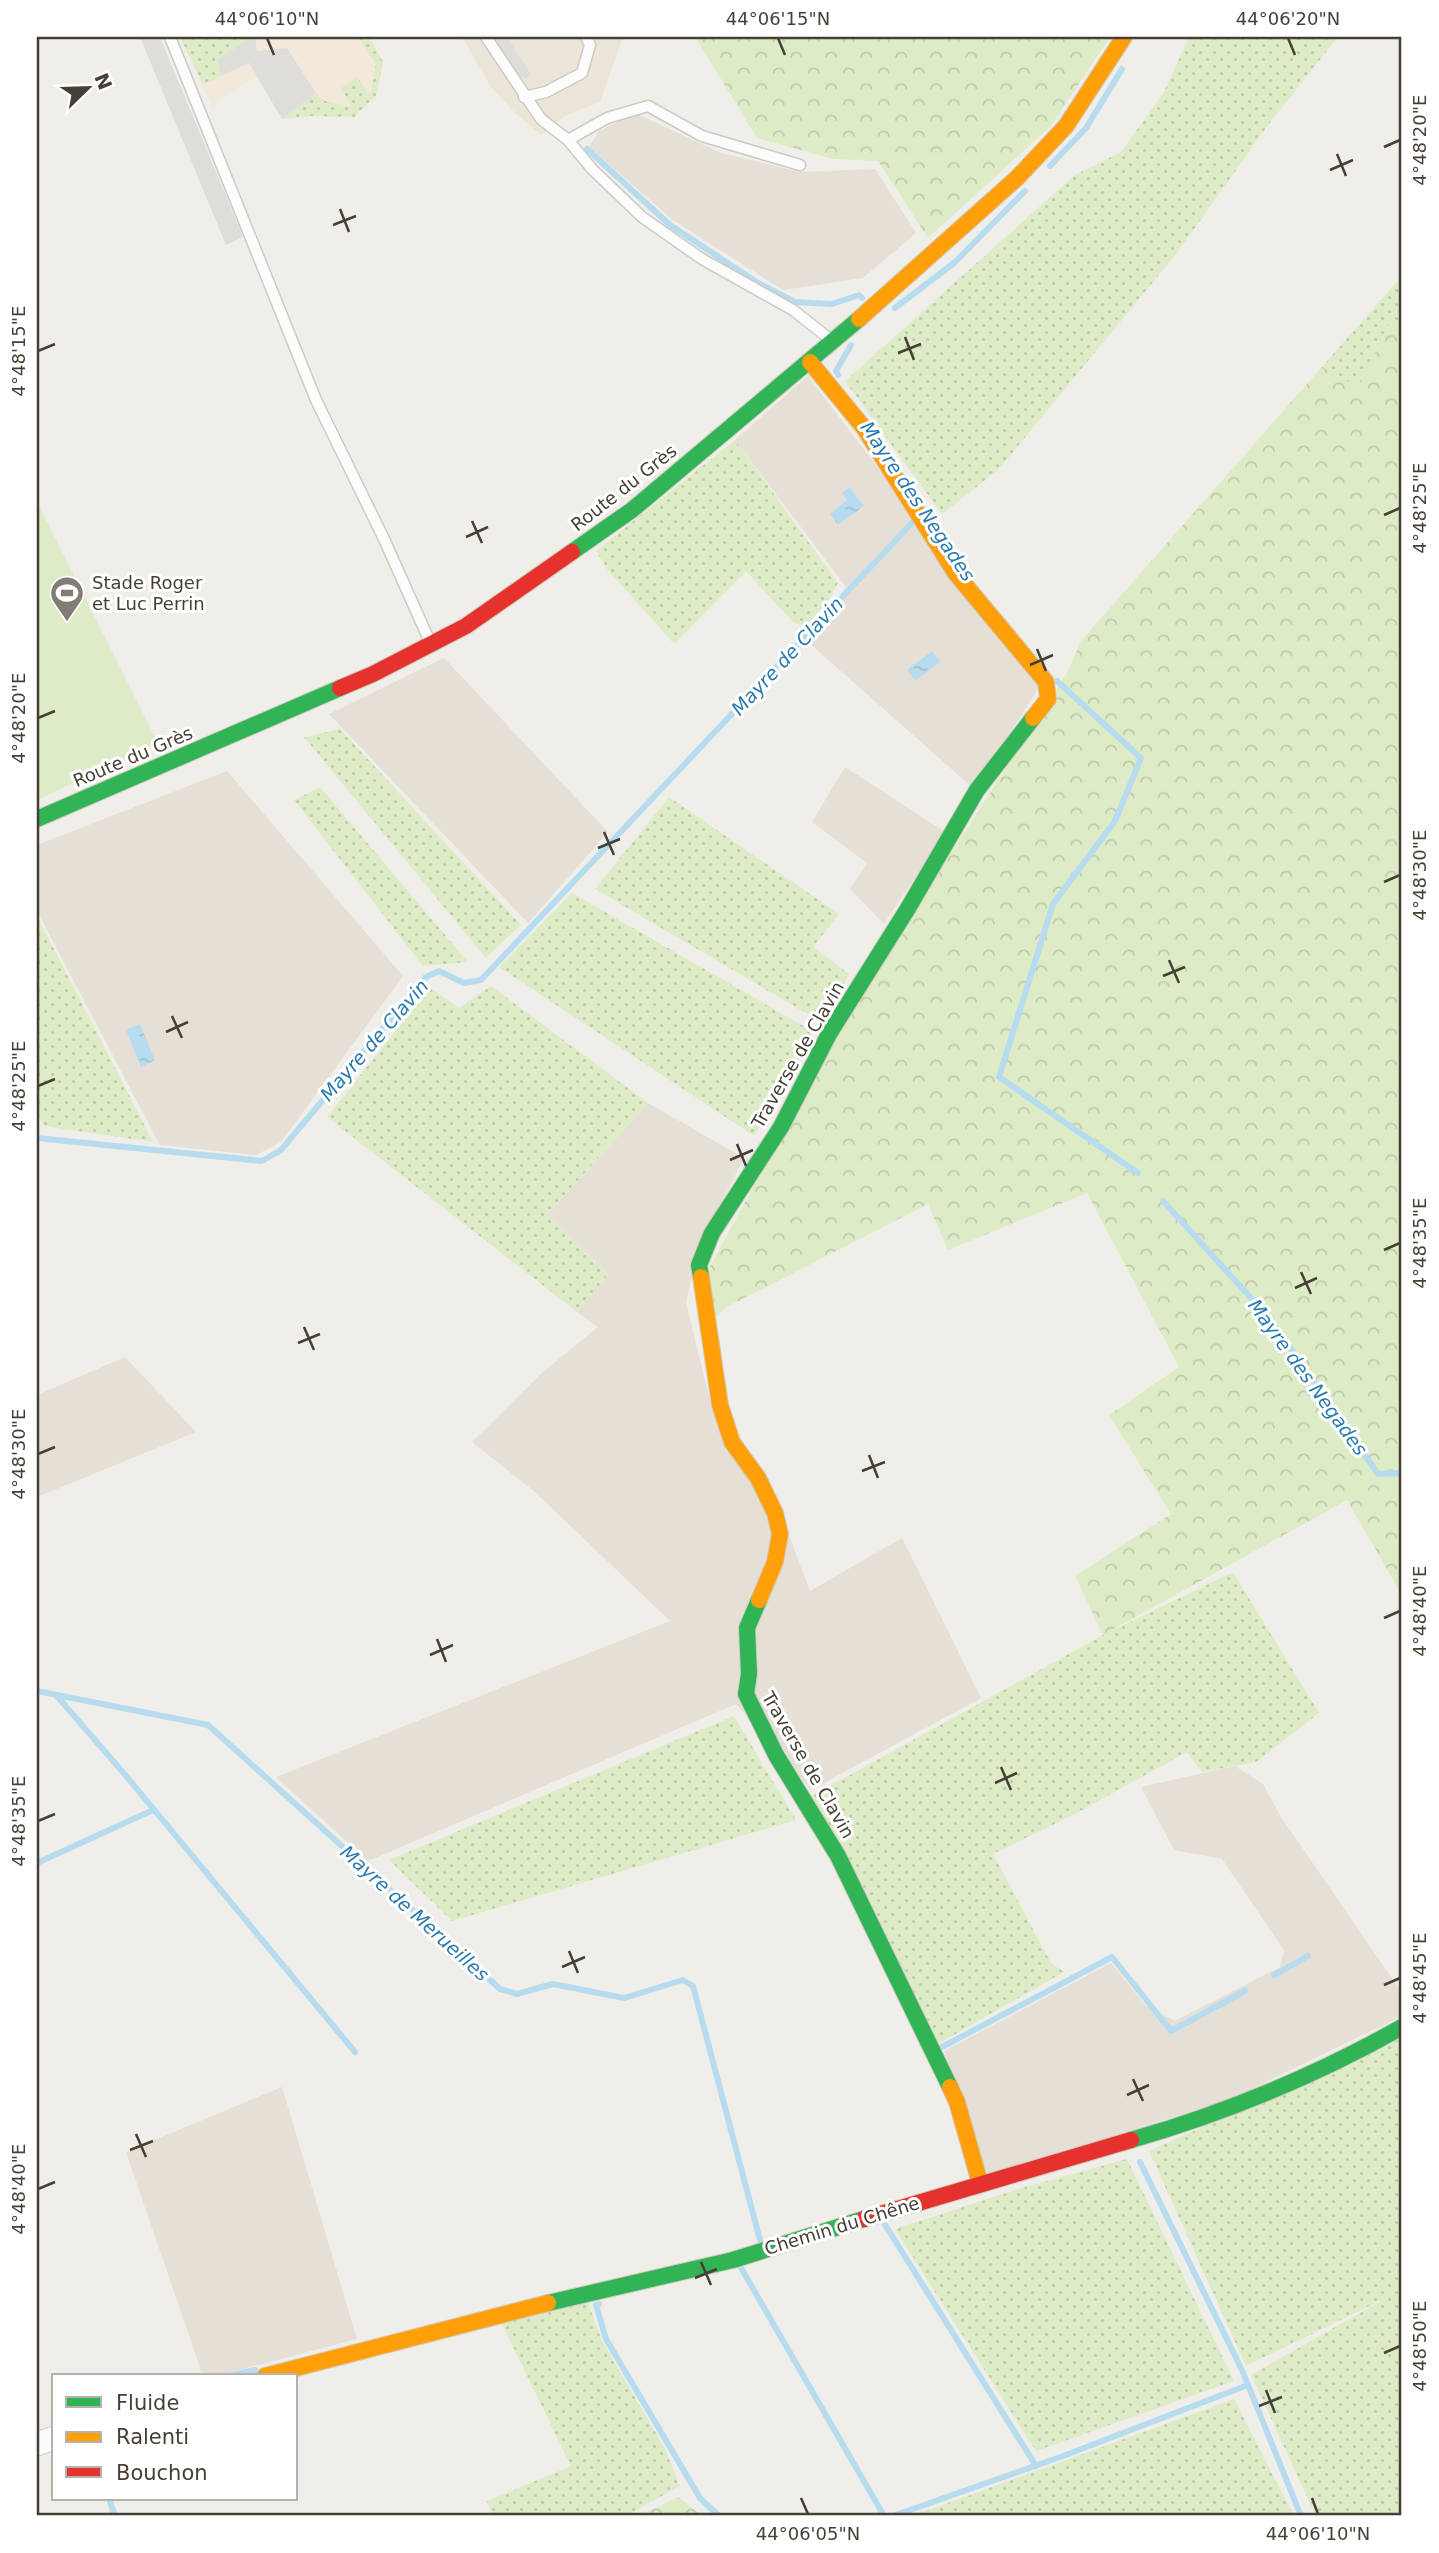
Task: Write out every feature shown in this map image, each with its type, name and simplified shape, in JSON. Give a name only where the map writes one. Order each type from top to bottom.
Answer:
[{"type":"street","name":"Route du Grès","points":[[37,819],[361,680],[432,644],[466,626],[632,510],[834,342],[1017,178],[1066,126],[1124,37]]},
{"type":"street","name":"Traverse de Clavin","points":[[810,362],[864,428],[956,574],[1046,682],[1048,689],[1048,699],[977,790],[907,910],[829,1034],[781,1127],[712,1233],[699,1265],[720,1405],[732,1442],[758,1478],[775,1513],[780,1534],[775,1562],[747,1628],[749,1674],[746,1694],[776,1755],[838,1856],[951,2089],[980,2183]]},
{"type":"street","name":"Chemin du Chêne","points":[[273,2374],[550,2303],[733,2260],[980,2183],[1155,2133],[1242,2103],[1363,2049],[1402,2027]]},
{"type":"lane","points":[[170,37],[316,400],[432,644]]},
{"type":"lane","points":[[486,37],[541,119],[568,140],[592,169],[642,217],[702,259],[793,310],[834,342]]},
{"type":"lane","points":[[524,97],[546,92],[582,73],[590,45],[586,37]]},
{"type":"lane","points":[[568,140],[607,118],[648,106],[702,136],[800,165]]},
{"type":"shaded area","points":[[140,37],[160,37],[243,237],[226,245]]},
{"type":"shaded area","points":[[183,37],[369,37],[383,62],[376,96],[354,117],[310,116],[282,119],[257,77],[217,101],[213,109]]},
{"type":"shaded area","points":[[255,37],[257,51],[287,48],[316,93],[282,119],[249,63],[221,76],[218,59]]},
{"type":"shaded area","points":[[462,37],[623,37],[600,102],[565,116],[541,135],[515,113],[491,87]]},
{"type":"shaded area","points":[[493,37],[507,37],[530,73],[527,78],[520,77]]},
{"type":"shaded area","points":[[635,113],[721,153],[800,172],[875,169],[916,233],[863,278],[783,290],[673,220],[589,147],[599,131]]},
{"type":"shaded area","points":[[808,376],[1042,683],[974,789],[808,642],[846,587],[735,440]]},
{"type":"shaded area","points":[[444,658],[608,832],[528,923],[329,714]]},
{"type":"shaded area","points":[[845,767],[945,832],[884,924],[850,889],[867,863],[812,822]]},
{"type":"shaded area","points":[[227,771],[403,976],[281,1142],[256,1155],[160,1145],[37,911],[37,845]]},
{"type":"shaded area","points":[[648,1103],[744,1158],[699,1247],[686,1302],[709,1397],[788,1533],[810,1591],[902,1538],[981,1698],[811,1790],[736,1704],[368,1861],[276,1777],[670,1621],[535,1492],[472,1442],[543,1372],[598,1327],[577,1312],[608,1274],[548,1214]]},
{"type":"shaded area","points":[[125,1357],[196,1432],[37,1497],[37,1395]]},
{"type":"shaded area","points":[[1235,1766],[1263,1784],[1281,1817],[1402,1993],[1402,2016],[1235,2097],[987,2176],[944,2051],[1111,1963],[1146,2006],[1175,2021],[1280,1967],[1284,1950],[1222,1859],[1174,1850],[1141,1787]]},
{"type":"shaded area","points":[[282,2087],[357,2339],[225,2374],[202,2374],[126,2152]]},
{"type":"green space","points":[[180,37],[252,37],[218,59],[221,76],[203,85]]},
{"type":"green space","points":[[358,37],[369,37],[383,62],[376,96],[354,117],[310,116],[282,119],[316,93],[321,100],[352,107],[341,88],[357,77],[370,95],[376,64]]},
{"type":"green space","points":[[695,37],[1110,37],[1051,126],[928,238],[878,161],[833,159],[757,138]]},
{"type":"green space","points":[[1189,37],[1338,37],[1268,125],[1177,253],[999,469],[942,514],[845,381],[1075,175],[1121,152],[1163,94]]},
{"type":"green space","points":[[1402,276],[1402,328],[1391,321],[1358,388],[1322,367]]},
{"type":"green space","points":[[1392,320],[1402,328],[1402,1595],[1347,1500],[1103,1635],[1075,1576],[1171,1514],[1109,1415],[1179,1367],[1087,1193],[948,1250],[928,1204],[727,1307],[713,1320],[709,1268],[852,1007],[1067,673],[1081,641],[1322,367],[1358,387]]},
{"type":"green space","points":[[735,440],[838,583],[828,601],[806,626],[794,623],[746,571],[674,644],[607,569],[596,551]]},
{"type":"green space","name":"Stade Roger et Luc Perrin","points":[[37,502],[158,743],[37,800]]},
{"type":"green space","points":[[340,729],[521,925],[486,958],[304,737]]},
{"type":"green space","points":[[320,787],[468,962],[423,966],[294,800]]},
{"type":"green space","points":[[669,797],[839,914],[813,947],[849,974],[823,1023],[595,889]]},
{"type":"green space","points":[[572,893],[814,1032],[754,1136],[499,967]]},
{"type":"green space","points":[[37,916],[153,1142],[44,1126],[37,1112]]},
{"type":"green space","points":[[491,986],[648,1103],[548,1213],[608,1274],[577,1312],[327,1117],[430,988],[459,1008]]},
{"type":"green space","points":[[1233,1572],[1319,1713],[1256,1762],[1202,1772],[1187,1752],[1071,1816],[993,1854],[1051,1963],[1064,1972],[938,2044],[812,1796],[1103,1635]]},
{"type":"green space","points":[[734,1716],[796,1820],[452,1921],[389,1860]]},
{"type":"green space","points":[[1402,2038],[1402,2516],[1316,2516],[1251,2375],[1386,2298],[1246,2366],[1149,2151]]},
{"type":"green space","points":[[1127,2159],[1234,2381],[1036,2451],[895,2229],[1018,2189]]},
{"type":"green space","points":[[588,2303],[602,2341],[664,2447],[680,2486],[625,2516],[493,2516],[487,2501],[571,2466],[501,2322]]},
{"type":"green space","points":[[1234,2399],[1294,2516],[912,2516]]},
{"type":"green space","points":[[678,2497],[702,2516],[639,2516]]},
{"type":"water","points":[[849,487],[864,506],[838,525],[830,514],[847,500],[842,493]]},
{"type":"water","points":[[932,651],[940,662],[915,681],[907,670]]},
{"type":"water","points":[[140,1024],[155,1060],[141,1067],[126,1030]]},
{"type":"waterway","points":[[1050,166],[1086,128],[1122,69]]},
{"type":"waterway","name":"Mayre des Negades","points":[[587,149],[670,225],[758,283],[795,302],[832,304],[859,295],[862,298]]},
{"type":"waterway","points":[[895,308],[954,263],[1025,191]]},
{"type":"waterway","name":"Mayre des Negades","points":[[838,375],[836,371],[851,345]]},
{"type":"waterway","name":"Mayre de Clavin","points":[[37,1138],[262,1161],[281,1150],[426,977],[439,971],[464,983],[481,980],[912,523]]},
{"type":"waterway","name":"Mayre des Negades","points":[[1057,681],[1141,758],[1115,821],[1053,904],[999,1077],[1138,1173]]},
{"type":"waterway","name":"Mayre des Negades","points":[[1163,1201],[1270,1319],[1378,1474],[1402,1473]]},
{"type":"waterway","name":"Mayre de Merueilles","points":[[37,1691],[208,1725],[500,1989],[517,1994],[553,1984],[624,1998],[683,1980],[693,1986],[760,2240]]},
{"type":"waterway","points":[[56,1695],[355,2052]]},
{"type":"waterway","points":[[37,1863],[153,1810]]},
{"type":"waterway","points":[[1274,1975],[1308,1956]]},
{"type":"waterway","points":[[942,2047],[1112,1957],[1171,2031],[1245,1991]]},
{"type":"waterway","points":[[1140,2162],[1242,2370],[1301,2516]]},
{"type":"waterway","points":[[884,2223],[1036,2466]]},
{"type":"waterway","points":[[740,2266],[884,2516]]},
{"type":"waterway","name":"Mayre de Merueilles","points":[[599,2304],[596,2305],[606,2339],[700,2498],[719,2516]]},
{"type":"waterway","points":[[238,2374],[255,2370]]},
{"type":"waterway","points":[[893,2516],[1063,2456],[1248,2385]]},
{"type":"waterway","points":[[109,2500],[115,2516]]},
{"type":"traffic: fast","points":[[572,552],[632,510],[859,319]]},
{"type":"traffic: fast","points":[[37,819],[340,688]]},
{"type":"traffic: fast","points":[[701,1277],[699,1265],[712,1233],[781,1127],[829,1034],[907,910],[977,790],[1033,718]]},
{"type":"traffic: fast","points":[[759,1600],[747,1628],[749,1674],[746,1694],[776,1755],[838,1856],[950,2087]]},
{"type":"traffic: fast","points":[[1131,2140],[1201,2118],[1304,2077],[1402,2027]]},
{"type":"traffic: fast","points":[[548,2303],[733,2260],[864,2219]]},
{"type":"traffic: slow","points":[[859,319],[1017,178],[1066,126],[1124,37]]},
{"type":"traffic: slow","points":[[810,362],[864,428],[956,574],[1046,682],[1048,699],[1033,718]]},
{"type":"traffic: slow","points":[[701,1277],[720,1405],[732,1442],[758,1478],[775,1513],[780,1534],[775,1562],[759,1600]]},
{"type":"traffic: slow","points":[[950,2087],[957,2102],[980,2183]]},
{"type":"traffic: slow","points":[[273,2374],[548,2303]]},
{"type":"traffic: jam","points":[[340,688],[466,626],[572,552]]},
{"type":"traffic: jam","points":[[864,2219],[1131,2140]]},
{"type":"place","name":"Stade Roger et Luc Perrin","points":[[67,623]]}]
